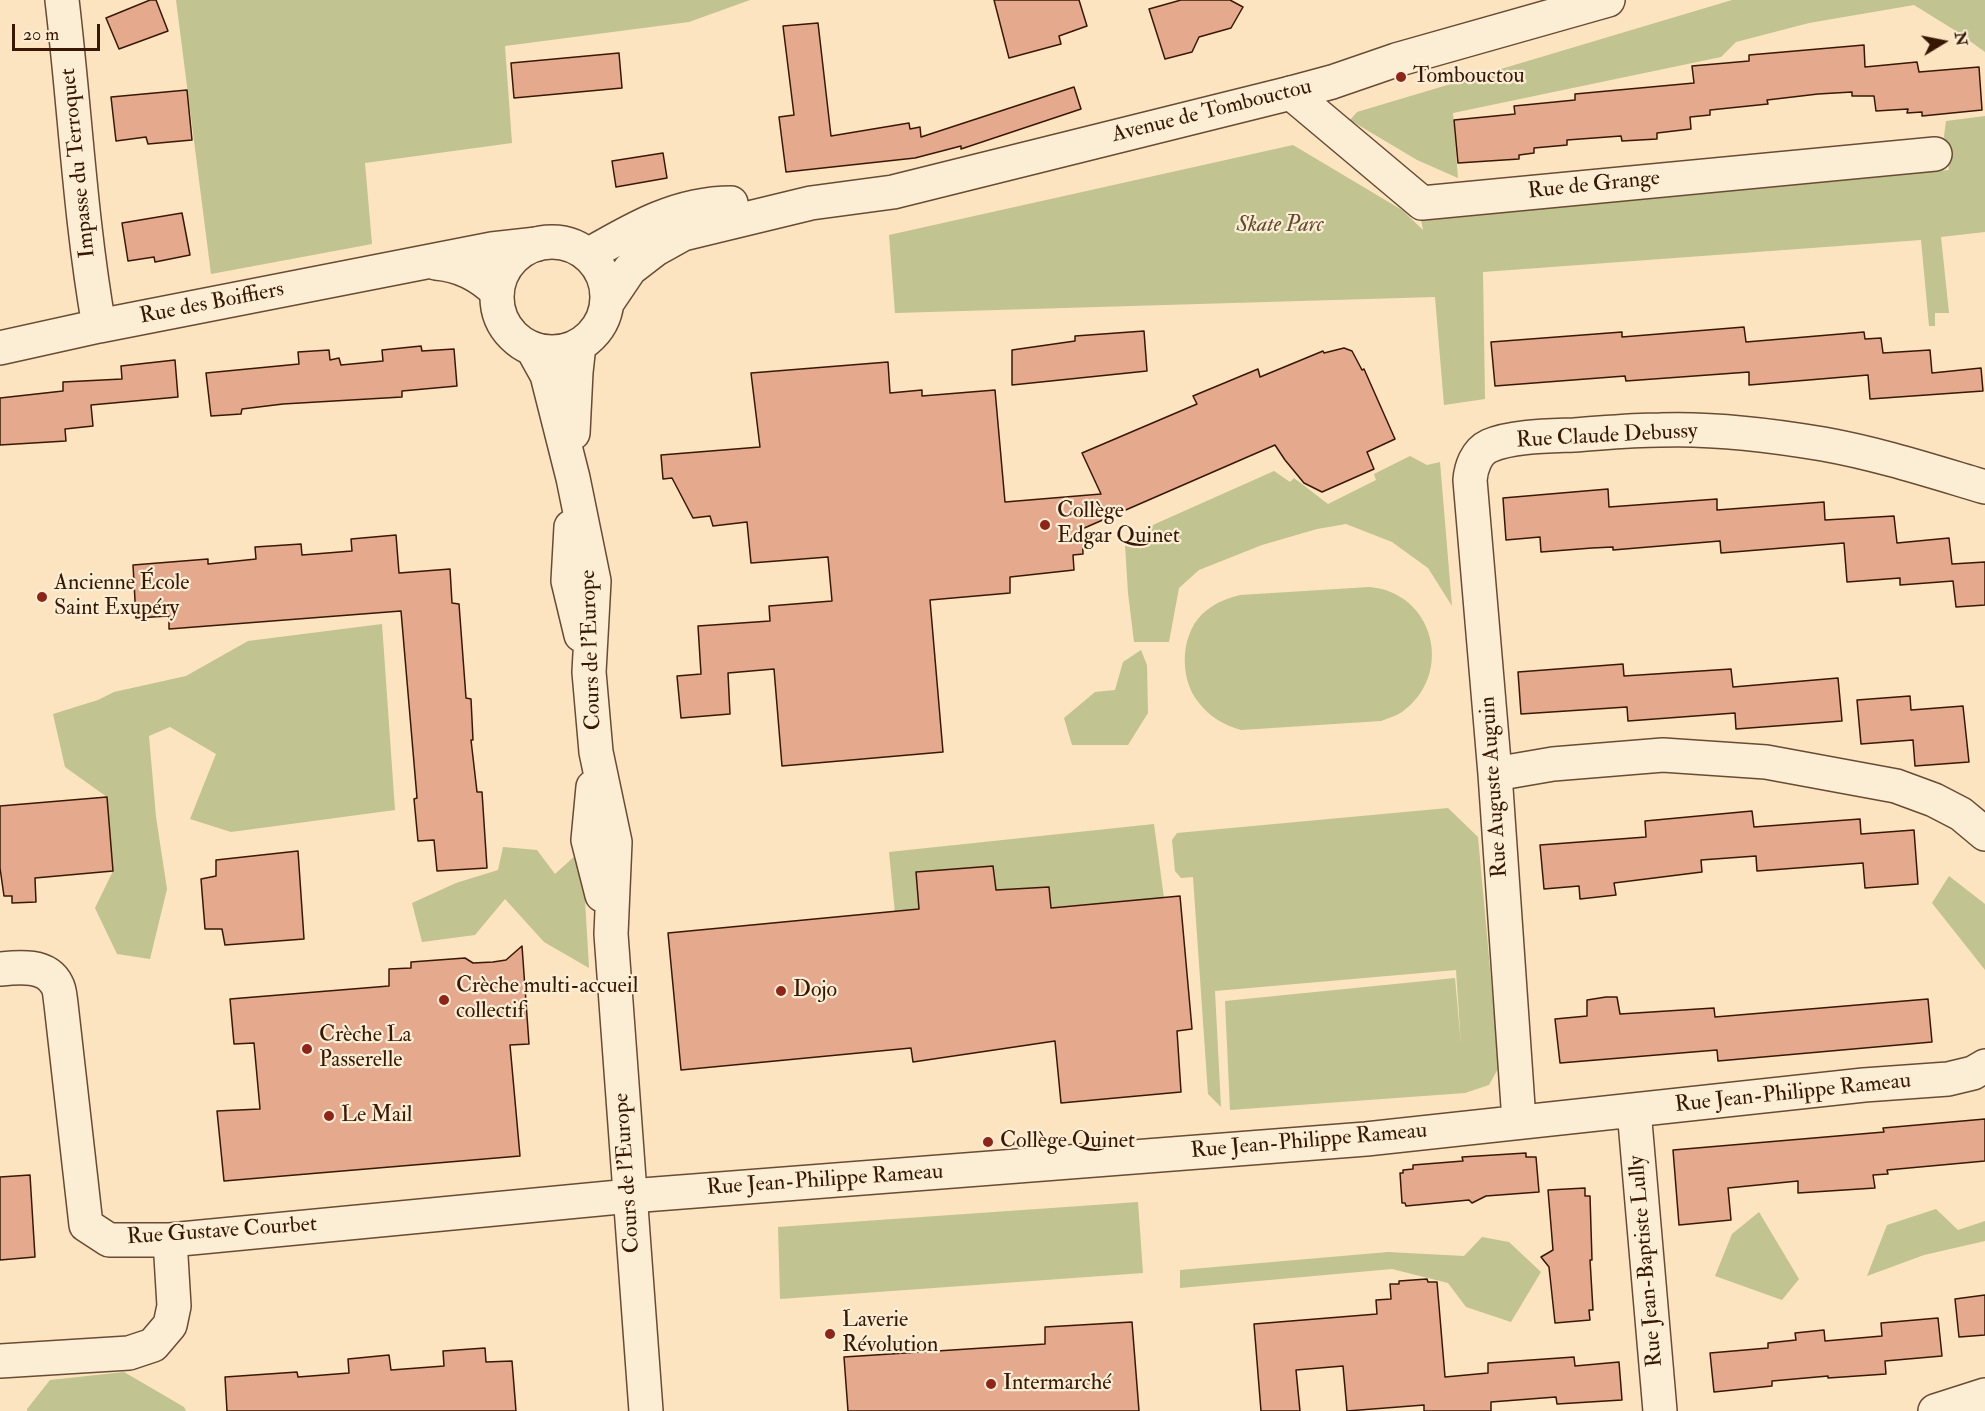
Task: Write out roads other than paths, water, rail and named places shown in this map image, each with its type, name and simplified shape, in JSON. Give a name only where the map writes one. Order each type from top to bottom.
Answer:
[{"type":"street","name":"Impasse du Terroquet","points":[[62,0],[80,184],[99,326]]},
{"type":"street","name":"Avenue de Tombouctou","points":[[607,303],[630,269],[656,249],[683,234],[811,203],[893,192],[1291,93],[1396,60],[1608,0]]},
{"type":"street","name":"Rue de Grange","points":[[1291,93],[1422,203],[1935,154]]},
{"type":"street","name":"Avenue de Tombouctou","points":[[588,255],[638,226],[669,213],[724,203],[811,203]]},
{"type":"street","points":[[562,242],[588,255],[602,271],[607,291],[607,303],[600,324],[589,339],[579,345],[555,352],[532,348],[515,337],[498,310],[497,292],[508,263],[526,248],[537,244],[562,242]]},
{"type":"street","name":"Rue des Boiffiers","points":[[0,348],[99,326],[492,249],[537,244]]},
{"type":"street","name":"Rue des Boiffiers","points":[[425,263],[459,267],[485,280],[497,292]]},
{"type":"street","name":"Cours de l'Europe","points":[[573,478],[573,411],[579,345]]},
{"type":"street","name":"Cours de l'Europe","points":[[532,348],[547,375],[573,478],[594,581],[589,672],[596,752],[588,840],[611,934],[646,1411]]},
{"type":"street","name":"Rue Claude Debussy","points":[[1479,454],[1487,446],[1510,440],[1550,436],[1662,429],[1744,434],[1821,444],[1894,459],[1985,487]]},
{"type":"street","name":"Rue Auguste Auguin","points":[[1479,454],[1471,469],[1470,480],[1495,774],[1519,1121]]},
{"type":"street","points":[[1495,774],[1553,764],[1663,755],[1766,762],[1896,786],[1934,800],[1961,814],[1985,834]]},
{"type":"street","name":"Rue Gustave Courbet","points":[[0,969],[33,968],[48,974],[58,985],[86,1225],[109,1240],[170,1240],[630,1196]]},
{"type":"street","name":"Rue Jean-Philippe Rameau","points":[[630,1196],[1366,1139],[1864,1085],[1948,1079],[1973,1073],[1985,1066]]},
{"type":"street","name":"Rue Jean-Baptiste Lully","points":[[1634,1110],[1660,1411]]},
{"type":"street","points":[[0,1361],[129,1353],[153,1345],[170,1325],[174,1306],[170,1240]]},
{"type":"street","points":[[1935,1411],[1985,1395]]},
{"type":"place","name":"Tombouctou","points":[[1401,77]]},
{"type":"place","name":"Collège Edgar Quinet","points":[[1045,525]]},
{"type":"place","name":"Ancienne École Saint Exupéry","points":[[42,597]]},
{"type":"place","name":"Dojo","points":[[781,991]]},
{"type":"place","name":"Crèche multi-accueil collectif","points":[[444,1000]]},
{"type":"place","name":"Crèche La Passerelle","points":[[307,1049]]},
{"type":"place","name":"Le Mail","points":[[329,1116]]},
{"type":"place","name":"Collège Quinet","points":[[988,1142]]},
{"type":"place","name":"Laverie Révolution","points":[[830,1334]]},
{"type":"place","name":"Intermarché","points":[[991,1384]]},
{"type":"park label","name":"Skate Parc","points":[[1280,226]]}]
